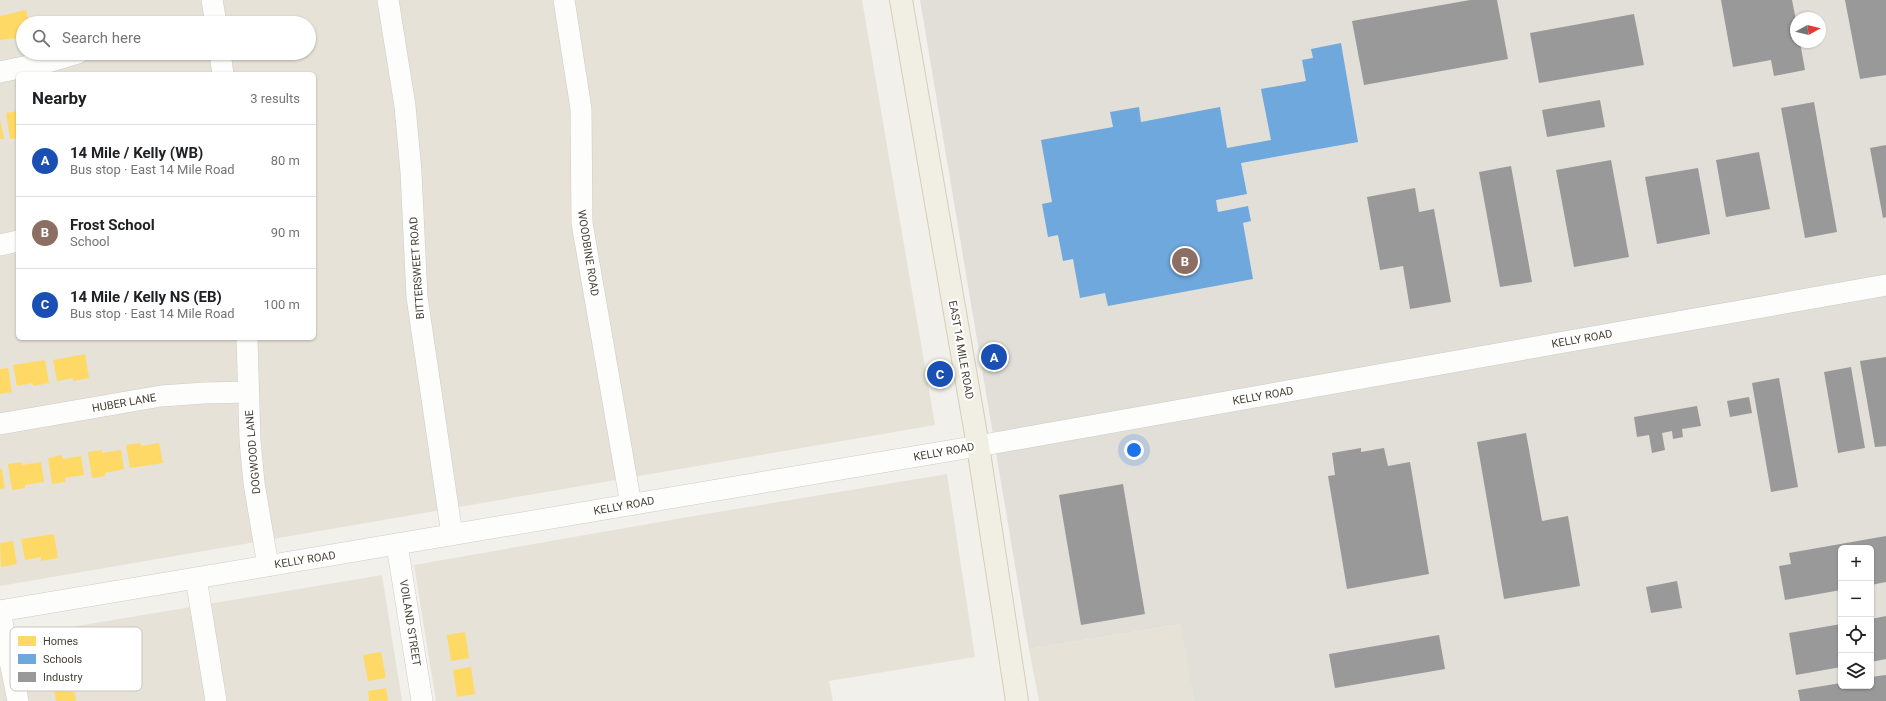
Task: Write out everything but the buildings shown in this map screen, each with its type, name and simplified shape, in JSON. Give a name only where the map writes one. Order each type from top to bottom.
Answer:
[{"type":"main road","name":"EAST 14 MILE ROAD","points":[[901,0],[978,446],[1017,701]]},
{"type":"street","points":[[211,16],[212,0]]},
{"type":"street","name":"BITTERSWEET ROAD","points":[[388,0],[405,106],[411,172],[417,297],[452,535]]},
{"type":"street","name":"WOODBINE ROAD","points":[[564,0],[581,109],[582,223],[631,505]]},
{"type":"street","points":[[0,72],[55,60]]},
{"type":"street","points":[[221,60],[223,72]]},
{"type":"street","points":[[0,245],[16,241]]},
{"type":"street","name":"KELLY ROAD","points":[[0,612],[978,446],[1886,285]]},
{"type":"street","name":"DOGWOOD LANE","points":[[247,340],[248,392],[254,483],[268,566]]},
{"type":"street","name":"HUBER LANE","points":[[0,424],[160,396],[204,392],[248,392]]},
{"type":"street","name":"VOILAND STREET","points":[[396,545],[422,701]]},
{"type":"street","points":[[196,578],[216,701]]},
{"type":"street","points":[[0,612],[10,661]]},
{"type":"street","points":[[16,691],[18,701]]},
{"type":"shaded area","points":[[0,0],[862,0],[935,425],[0,586]]},
{"type":"shaded area","points":[[920,0],[1886,0],[1886,701],[1194,701],[1181,624],[1029,649]]},
{"type":"shaded area","points":[[947,474],[975,657],[829,681],[833,701],[436,701],[414,565]]},
{"type":"shaded area","points":[[382,575],[402,701],[0,701],[0,639],[10,637],[10,691],[142,691],[142,627],[72,627]]},
{"type":"shaded area","points":[[1182,624],[1194,701],[1039,701],[1029,649]]},
{"type":"place","name":"Frost School","points":[[1185,261]]},
{"type":"place","name":"14 Mile / Kelly (WB)","points":[[994,357]]},
{"type":"place","name":"14 Mile / Kelly NS (EB)","points":[[940,374]]}]
